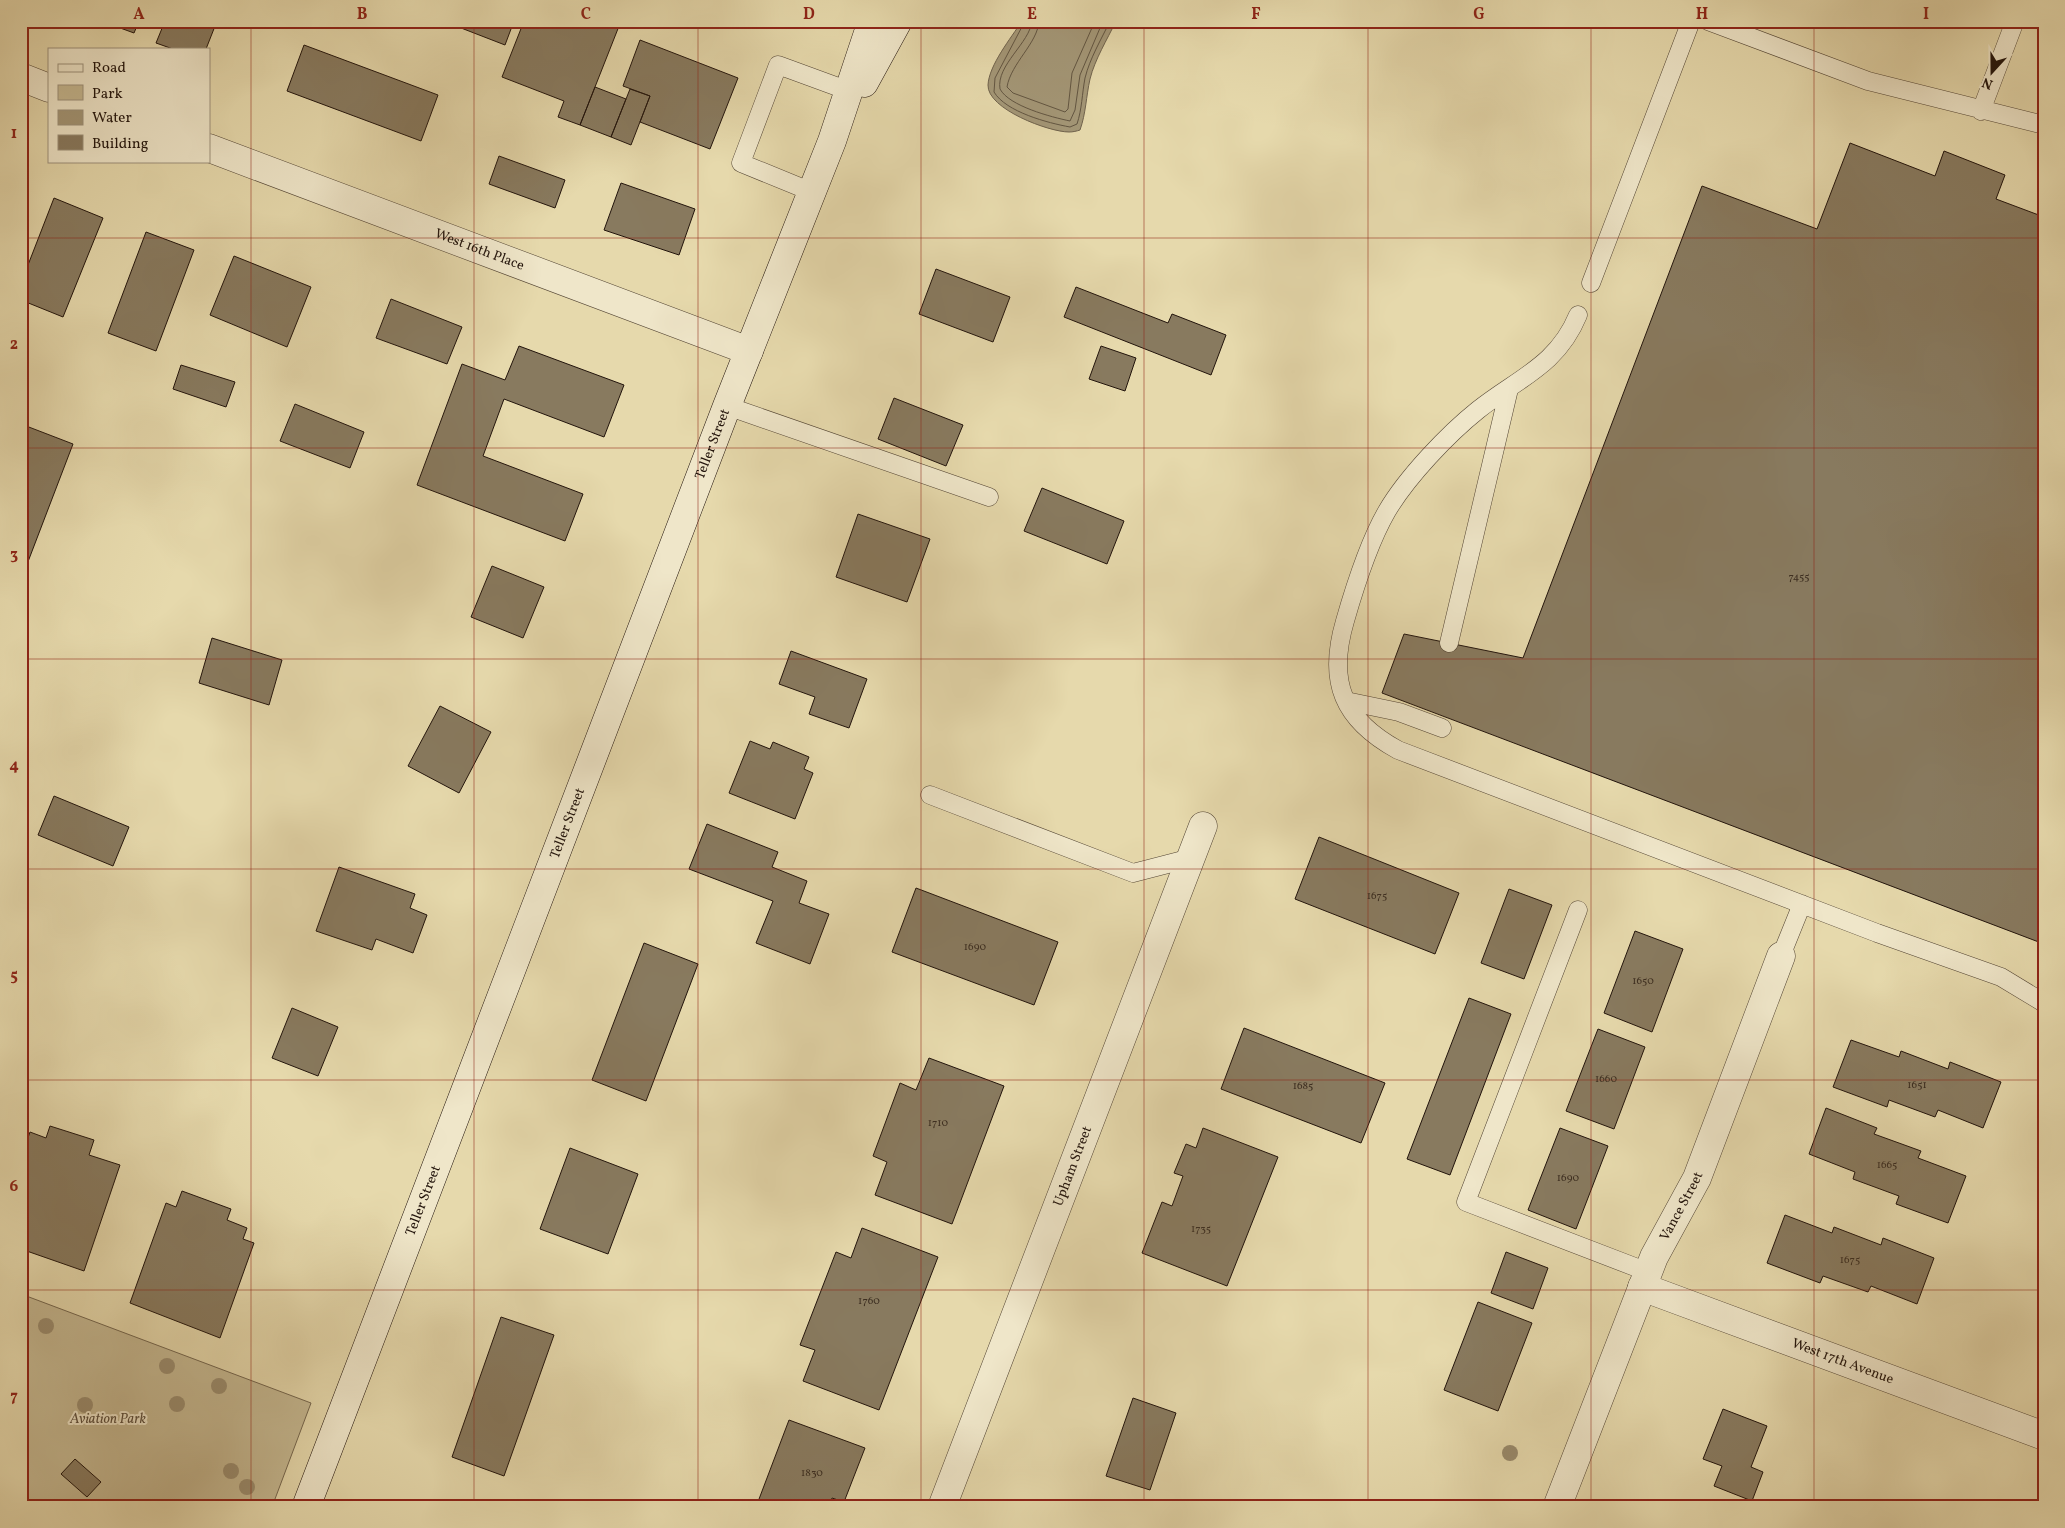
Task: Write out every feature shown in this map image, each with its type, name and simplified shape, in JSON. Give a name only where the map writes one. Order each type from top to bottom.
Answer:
[{"type":"street","name":"Teller Street","points":[[306,1507],[727,406],[832,141],[872,21]]},
{"type":"street","name":"Teller Street","points":[[832,141],[898,21]]},
{"type":"street","points":[[21,77],[48,88]]},
{"type":"street","name":"West 16th Place","points":[[210,148],[749,352]]},
{"type":"street","name":"Upham Street","points":[[942,1507],[1203,826]]},
{"type":"street","name":"Vance Street","points":[[1557,1507],[1645,1279],[1697,1178],[1781,956]]},
{"type":"street","name":"West 17th Avenue","points":[[1645,1279],[2044,1436]]},
{"type":"lane","points":[[1591,283],[1691,21]]},
{"type":"lane","points":[[1708,21],[1868,81],[1981,111],[2044,125]]},
{"type":"lane","points":[[1981,111],[2015,21]]},
{"type":"lane","points":[[812,192],[741,163],[778,66],[848,91]]},
{"type":"lane","points":[[1578,315],[1572,330],[1554,355],[1509,390],[1479,409],[1452,434],[1410,478],[1383,518],[1349,607],[1338,644],[1338,673],[1346,701],[1365,728],[1398,750],[1802,904],[2044,992]]},
{"type":"lane","points":[[1449,643],[1509,390]]},
{"type":"lane","points":[[727,406],[989,497]]},
{"type":"lane","points":[[1346,701],[1399,712],[1442,728]]},
{"type":"lane","points":[[930,794],[1133,873],[1191,858]]},
{"type":"lane","name":"Vance Street","points":[[1781,956],[1802,904]]},
{"type":"lane","points":[[1578,910],[1466,1202],[1645,1279]]},
{"type":"lane","points":[[2001,977],[2044,1003]]},
{"type":"green space","name":"Aviation Park","points":[[21,1294],[311,1403],[272,1507],[21,1507]]},
{"type":"water","points":[[1022,21],[1116,21],[1092,72],[1080,130],[1060,131],[1021,118],[997,102],[990,94],[988,85],[992,69]]},
{"type":"building","points":[[101,21],[139,21],[134,33]]},
{"type":"building","points":[[165,21],[217,21],[206,48],[170,48],[156,43]]},
{"type":"building","points":[[443,21],[514,21],[505,45]]},
{"type":"building","points":[[524,21],[621,21],[580,125],[558,117],[564,101],[502,77]]},
{"type":"building","points":[[640,40],[738,78],[710,149],[640,122],[650,96],[623,86]]},
{"type":"building","points":[[304,45],[438,95],[421,141],[287,91]]},
{"type":"building","points":[[595,87],[626,99],[611,137],[580,125]]},
{"type":"building","points":[[630,89],[650,96],[631,145],[611,137]]},
{"type":"building","points":[[1850,143],[1935,176],[1944,151],[2005,175],[1996,199],[2044,217],[2044,944],[1382,693],[1404,634],[1523,658],[1702,186],[1817,229]]},
{"type":"building","points":[[499,156],[565,180],[555,208],[489,184]]},
{"type":"building","points":[[621,183],[695,209],[679,255],[604,230]]},
{"type":"building","points":[[54,198],[103,218],[63,317],[21,300],[21,283]]},
{"type":"building","points":[[146,232],[194,250],[156,351],[108,333]]},
{"type":"building","points":[[234,256],[311,287],[287,347],[210,315]]},
{"type":"building","points":[[936,269],[1010,297],[993,342],[919,314]]},
{"type":"building","points":[[1076,287],[1168,323],[1172,314],[1226,335],[1211,375],[1064,317]]},
{"type":"building","points":[[391,299],[462,327],[447,364],[376,338]]},
{"type":"building","points":[[519,346],[624,385],[604,437],[504,399],[483,456],[583,494],[565,541],[417,485],[462,364],[505,380]]},
{"type":"building","points":[[1101,346],[1136,358],[1125,391],[1089,379]]},
{"type":"building","points":[[181,365],[235,382],[226,407],[173,389]]},
{"type":"building","points":[[894,398],[963,425],[946,466],[878,439]]},
{"type":"building","points":[[295,404],[364,432],[350,468],[280,441]]},
{"type":"building","points":[[21,424],[73,444],[21,580]]},
{"type":"building","points":[[1042,488],[1124,521],[1107,564],[1024,531]]},
{"type":"building","points":[[858,514],[930,539],[907,602],[836,577]]},
{"type":"building","points":[[492,566],[544,587],[523,638],[471,617]]},
{"type":"building","points":[[212,638],[282,660],[269,705],[199,683]]},
{"type":"building","points":[[791,651],[867,679],[849,728],[809,714],[815,697],[779,684]]},
{"type":"building","points":[[440,706],[491,732],[459,793],[408,766]]},
{"type":"building","points":[[750,741],[770,749],[773,742],[809,757],[804,769],[813,773],[795,819],[729,793]]},
{"type":"building","points":[[54,796],[129,827],[113,866],[38,835]]},
{"type":"building","points":[[707,824],[778,852],[772,867],[807,881],[799,903],[829,914],[810,964],[756,943],[773,901],[689,869]]},
{"type":"building","points":[[1319,837],[1459,893],[1435,954],[1295,899]]},
{"type":"building","points":[[339,867],[415,894],[410,908],[427,915],[413,953],[376,939],[372,950],[316,931]]},
{"type":"building","points":[[916,888],[1058,942],[1034,1005],[892,952]]},
{"type":"building","points":[[1509,889],[1552,905],[1524,979],[1481,963]]},
{"type":"building","points":[[1635,931],[1683,949],[1652,1032],[1604,1013]]},
{"type":"building","points":[[644,943],[698,964],[646,1101],[592,1080]]},
{"type":"building","points":[[1469,998],[1511,1014],[1450,1175],[1407,1159]]},
{"type":"building","points":[[292,1008],[338,1027],[318,1076],[272,1058]]},
{"type":"building","points":[[1244,1028],[1385,1083],[1361,1143],[1221,1089]]},
{"type":"building","points":[[1598,1029],[1645,1047],[1614,1129],[1566,1111]]},
{"type":"building","points":[[1851,1040],[1899,1057],[1901,1051],[1948,1069],[1950,1062],[2001,1082],[1983,1128],[1938,1110],[1935,1117],[1889,1100],[1887,1107],[1833,1087]]},
{"type":"building","points":[[929,1058],[1004,1086],[952,1224],[875,1195],[887,1162],[873,1156],[900,1083],[916,1090]]},
{"type":"building","points":[[1826,1108],[1877,1128],[1874,1134],[1921,1151],[1918,1158],[1966,1176],[1948,1223],[1896,1204],[1899,1196],[1853,1179],[1855,1172],[1809,1154]]},
{"type":"building","points":[[50,1126],[94,1140],[89,1155],[120,1165],[84,1271],[21,1249],[21,1158],[30,1132],[46,1138]]},
{"type":"building","points":[[1203,1128],[1278,1157],[1227,1286],[1142,1253],[1162,1202],[1172,1206],[1183,1176],[1174,1173],[1186,1144],[1196,1148]]},
{"type":"building","points":[[1560,1128],[1608,1146],[1576,1229],[1528,1210]]},
{"type":"building","points":[[570,1148],[638,1174],[608,1254],[540,1229]]},
{"type":"building","points":[[182,1191],[231,1209],[227,1220],[247,1228],[243,1239],[254,1243],[220,1338],[130,1303],[166,1203],[176,1207]]},
{"type":"building","points":[[1785,1215],[1832,1233],[1834,1227],[1881,1245],[1883,1238],[1934,1258],[1917,1304],[1871,1286],[1868,1292],[1823,1276],[1820,1283],[1767,1263]]},
{"type":"building","points":[[862,1228],[938,1257],[879,1410],[803,1381],[815,1350],[800,1345],[836,1252],[851,1258]]},
{"type":"building","points":[[1506,1252],[1548,1268],[1533,1309],[1491,1293]]},
{"type":"building","points":[[1478,1302],[1532,1323],[1498,1411],[1444,1390]]},
{"type":"building","points":[[501,1317],[554,1335],[504,1476],[452,1457]]},
{"type":"building","points":[[1133,1398],[1176,1413],[1150,1490],[1106,1476]]},
{"type":"building","points":[[1723,1409],[1767,1426],[1751,1467],[1763,1472],[1752,1501],[1714,1486],[1722,1466],[1703,1459]]},
{"type":"building","points":[[789,1420],[865,1448],[844,1502],[832,1498],[829,1507],[756,1507]]},
{"type":"building","points":[[75,1459],[101,1482],[87,1497],[61,1474]]}]
